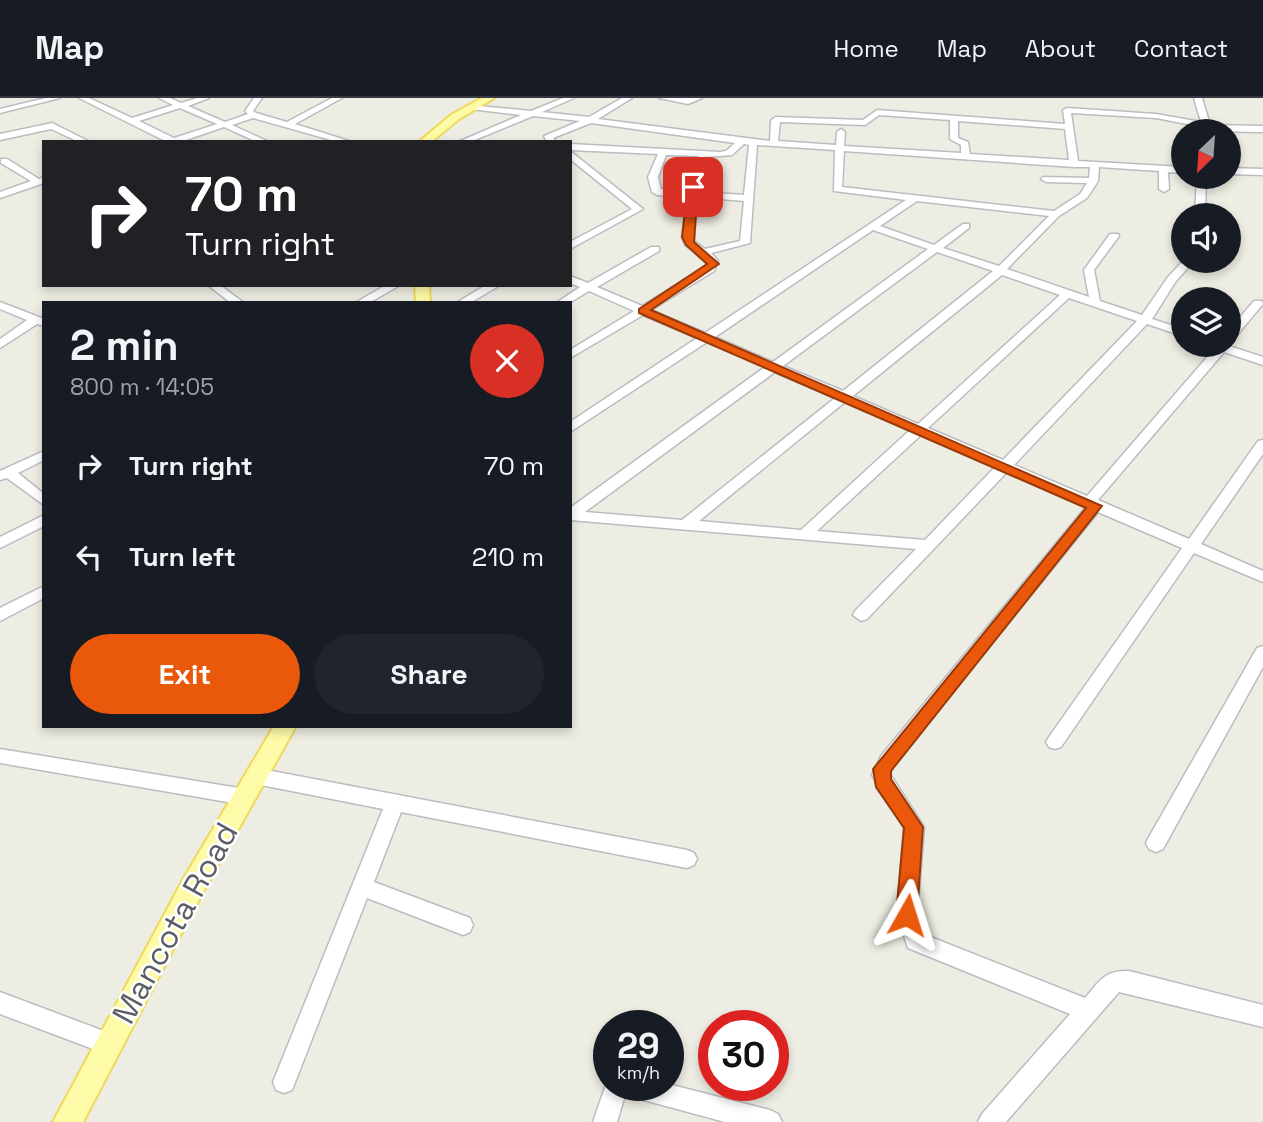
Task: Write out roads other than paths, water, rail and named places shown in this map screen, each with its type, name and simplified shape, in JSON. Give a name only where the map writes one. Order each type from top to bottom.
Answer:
[{"type":"main road","points":[[427,140],[471,107],[489,98]]},
{"type":"main road","name":"Mancota Road","points":[[67,1122],[284,728]]},
{"type":"street","points":[[0,111],[55,98]]},
{"type":"street","points":[[83,98],[172,140]]},
{"type":"street","points":[[163,98],[260,140]]},
{"type":"street","points":[[131,121],[205,98]]},
{"type":"street","points":[[244,98],[256,100],[249,111],[253,115],[337,140]]},
{"type":"street","points":[[288,125],[338,98]]},
{"type":"street","points":[[467,140],[570,98]]},
{"type":"street","points":[[546,140],[590,120],[628,98]]},
{"type":"street","points":[[663,98],[688,102],[698,98]]},
{"type":"street","points":[[1198,98],[1204,119]]},
{"type":"street","points":[[471,107],[590,120],[741,142],[1171,170]]},
{"type":"street","points":[[1074,164],[1066,112],[1071,110],[1158,116],[1171,119]]},
{"type":"street","points":[[774,144],[775,121],[781,118],[866,123],[875,113],[880,112],[1070,127]]},
{"type":"street","points":[[177,140],[253,115]]},
{"type":"street","points":[[954,118],[954,139],[965,144],[967,157]]},
{"type":"street","points":[[0,137],[52,126],[82,140]]},
{"type":"street","points":[[1241,129],[1263,130]]},
{"type":"street","points":[[841,132],[837,189],[878,208],[915,198],[1056,214]]},
{"type":"street","points":[[725,154],[741,142]]},
{"type":"street","points":[[703,252],[745,243],[753,143]]},
{"type":"street","points":[[572,147],[751,157]]},
{"type":"street","points":[[657,192],[653,177],[663,152]]},
{"type":"street","points":[[572,354],[712,267],[713,261],[689,243],[687,237],[692,195],[703,154]]},
{"type":"street","points":[[572,156],[636,205],[636,211],[572,245]]},
{"type":"street","points":[[4,161],[41,181]]},
{"type":"street","points":[[685,525],[1001,270],[1056,214],[1081,198],[1093,181],[1095,166]]},
{"type":"street","points":[[1164,170],[1164,189]]},
{"type":"street","points":[[1241,172],[1263,173]]},
{"type":"street","points":[[1046,179],[1093,181]]},
{"type":"street","points":[[0,195],[41,181]]},
{"type":"street","points":[[646,194],[657,192],[747,198]]},
{"type":"street","points":[[624,197],[635,195]]},
{"type":"street","points":[[878,208],[915,198]]},
{"type":"street","points":[[572,427],[873,227],[878,208]]},
{"type":"street","points":[[572,514],[771,366],[966,226]]},
{"type":"street","points":[[873,227],[1171,329]]},
{"type":"street","points":[[1095,302],[1089,270],[1114,236]]},
{"type":"street","points":[[565,301],[655,249]]},
{"type":"street","points":[[861,615],[1002,465],[1145,320],[1178,273]]},
{"type":"street","points":[[572,280],[840,398],[1263,577]]},
{"type":"street","points":[[216,287],[236,301]]},
{"type":"street","points":[[373,287],[382,292]]},
{"type":"street","points":[[364,301],[391,287]]},
{"type":"street","points":[[465,301],[491,287]]},
{"type":"street","points":[[804,535],[1067,294]]},
{"type":"street","points":[[1241,323],[1258,303]]},
{"type":"street","points":[[0,305],[39,321]]},
{"type":"street","points":[[0,344],[39,321]]},
{"type":"street","points":[[1241,352],[1263,361]]},
{"type":"street","points":[[1087,1010],[915,941],[907,915],[914,827],[881,775],[887,761],[1212,357]]},
{"type":"street","points":[[1055,742],[1263,444]]},
{"type":"street","points":[[4,474],[42,456]]},
{"type":"street","points":[[4,474],[42,500]]},
{"type":"street","points":[[572,515],[927,545]]},
{"type":"street","points":[[0,542],[42,521]]},
{"type":"street","points":[[0,615],[42,592]]},
{"type":"street","points":[[1156,843],[1263,652]]},
{"type":"street","points":[[0,756],[395,803],[687,859]]},
{"type":"street","points":[[284,1082],[395,803]]},
{"type":"street","points":[[360,886],[463,925]]},
{"type":"street","points":[[990,1122],[1107,986],[1121,981],[1263,1016]]},
{"type":"street","points":[[0,1003],[109,1044]]},
{"type":"street","points":[[684,1100],[770,1122]]},
{"type":"street","points":[[605,1122],[611,1101]]}]
